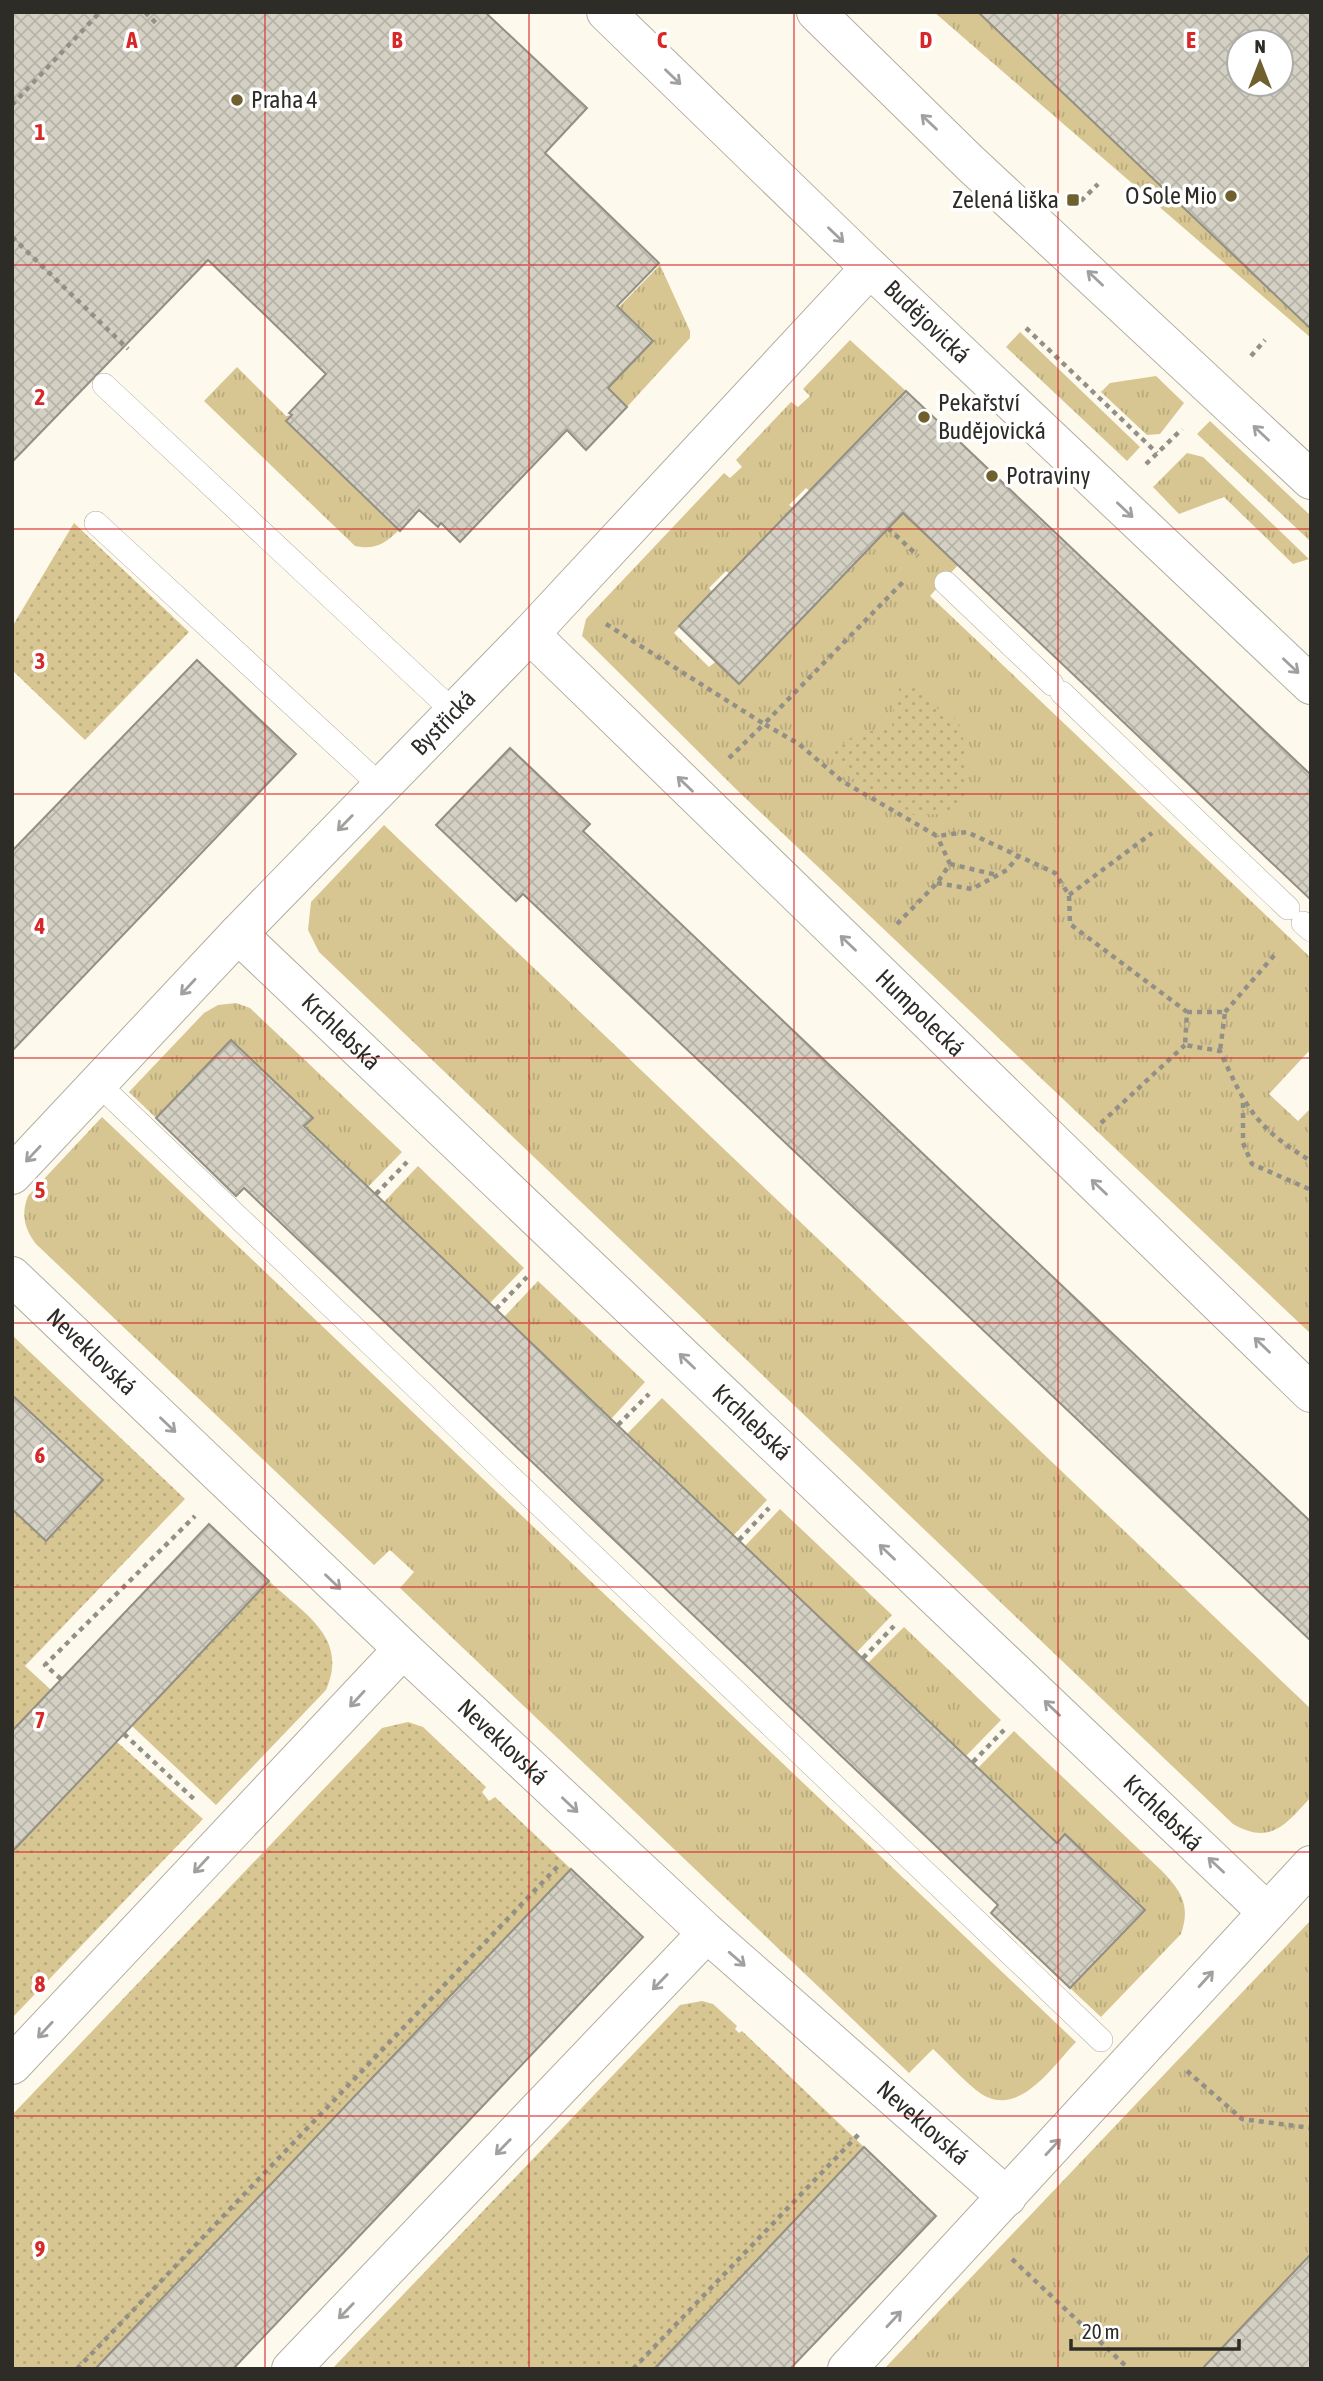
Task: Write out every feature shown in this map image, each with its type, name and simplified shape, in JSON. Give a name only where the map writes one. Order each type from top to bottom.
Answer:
[{"type":"street","name":"Budějovická","points":[[606,12],[870,268],[1311,685]]},
{"type":"street","points":[[816,12],[970,163],[1311,480]]},
{"type":"street","name":"Bystřická","points":[[12,1175],[238,934],[530,634],[870,268]]},
{"type":"street","name":"Humpolecká","points":[[530,634],[1311,1393]]},
{"type":"street","name":"Krchlebská","points":[[238,934],[1267,1912]]},
{"type":"street","name":"Neveklovská","points":[[12,1276],[403,1649],[707,1933],[1006,2197]]},
{"type":"street","points":[[12,2065],[403,1649]]},
{"type":"street","points":[[847,2369],[1311,1865]]},
{"type":"street","points":[[291,2369],[707,1933]]},
{"type":"lane","points":[[104,385],[454,712]]},
{"type":"lane","points":[[96,523],[381,786]]},
{"type":"lane","points":[[946,583],[1300,920]]},
{"type":"lane","points":[[113,1098],[1101,2040]]},
{"type":"path","points":[[12,105],[100,12]]},
{"type":"path","points":[[145,12],[156,23]]},
{"type":"path","points":[[1077,204],[1098,184]]},
{"type":"path","points":[[12,237],[125,346]]},
{"type":"path","points":[[1026,328],[1157,453]]},
{"type":"path","points":[[1114,499],[1265,340]]},
{"type":"path","points":[[694,793],[905,580]]},
{"type":"path","points":[[564,597],[799,744],[842,781],[937,836],[950,864]]},
{"type":"path","points":[[1069,895],[1184,809]]},
{"type":"path","points":[[937,836],[967,832],[1055,873],[1069,895],[1070,924],[1187,1012],[1225,1012]]},
{"type":"path","points":[[937,883],[972,889],[998,875],[1018,855]]},
{"type":"path","points":[[950,864],[998,875]]},
{"type":"path","points":[[863,958],[937,883],[950,864]]},
{"type":"path","points":[[1300,920],[1225,1012],[1220,1051],[1243,1102],[1275,1140],[1311,1161]]},
{"type":"path","points":[[1067,1156],[1185,1045],[1187,1012]]},
{"type":"path","points":[[1185,1045],[1220,1051]]},
{"type":"path","points":[[1243,1102],[1243,1143],[1252,1164],[1311,1189]]},
{"type":"path","points":[[376,1194],[407,1162]]},
{"type":"path","points":[[496,1309],[527,1277]]},
{"type":"path","points":[[618,1425],[645,1398]]},
{"type":"path","points":[[738,1540],[773,1503]]},
{"type":"path","points":[[61,1679],[45,1665],[198,1512]]},
{"type":"path","points":[[863,1658],[898,1621]]},
{"type":"path","points":[[973,1762],[1006,1728]]},
{"type":"path","points":[[124,1734],[199,1804]]},
{"type":"path","points":[[76,2369],[563,1861]]},
{"type":"path","points":[[1186,2070],[1242,2119],[1311,2128]]},
{"type":"path","points":[[633,2369],[854,2138]]},
{"type":"path","points":[[1010,2258],[1129,2369]]},
{"type":"green space","points":[[934,12],[978,12],[1311,329],[1311,338]]},
{"type":"green space","points":[[660,265],[690,331],[690,338],[627,407],[608,388],[653,341],[618,308]]},
{"type":"green space","points":[[1020,332],[1140,447],[1127,461],[1006,347]]},
{"type":"green space","points":[[850,340],[906,391],[810,491],[806,488],[789,505],[793,508],[730,574],[726,571],[709,588],[712,592],[674,633],[709,667],[903,513],[958,565],[930,596],[1311,958],[1311,1054],[1308,1052],[1269,1094],[1298,1121],[1311,1108],[1311,1334],[740,793],[582,636],[586,619],[724,473],[730,478],[742,467],[736,460],[791,402],[798,407],[810,396],[803,389]]},
{"type":"green space","points":[[237,367],[286,416],[292,415],[286,422],[399,530],[379,545],[355,546],[204,401]]},
{"type":"green space","points":[[1156,376],[1184,403],[1160,434],[1147,435],[1101,392],[1110,383]]},
{"type":"green space","points":[[1210,421],[1311,516],[1311,542],[1197,434]]},
{"type":"green space","points":[[1187,453],[1203,457],[1309,559],[1293,564],[1224,497],[1179,514],[1153,487]]},
{"type":"green space","points":[[74,523],[189,632],[85,740],[12,670],[12,627]]},
{"type":"green space","points":[[900,687],[925,687],[933,706],[952,713],[958,725],[966,750],[967,775],[958,813],[913,815],[884,792],[871,791],[839,769],[834,752],[854,735],[892,726],[894,703]]},
{"type":"green space","points":[[384,825],[1311,1709],[1311,1797],[1294,1816],[1277,1829],[1268,1832],[1258,1833],[1233,1824],[319,952],[308,930],[311,902]]},
{"type":"green space","points":[[236,1003],[250,1008],[402,1152],[368,1187],[305,1126],[312,1117],[231,1040],[156,1118],[129,1092],[204,1013],[218,1005]]},
{"type":"green space","points":[[102,1117],[1076,2042],[1044,2077],[1019,2096],[1005,2100],[991,2098],[970,2085],[933,2049],[909,2073],[400,1588],[414,1572],[390,1550],[374,1565],[36,1244],[25,1221],[28,1196]]},
{"type":"green space","points":[[418,1166],[524,1268],[490,1303],[384,1202]]},
{"type":"green space","points":[[538,1281],[645,1382],[611,1419],[504,1317]]},
{"type":"green space","points":[[12,1335],[185,1499],[25,1666],[51,1690],[12,1731],[12,1509],[46,1541],[103,1480],[12,1395]]},
{"type":"green space","points":[[662,1398],[767,1500],[733,1536],[627,1434]]},
{"type":"green space","points":[[780,1509],[892,1615],[857,1652],[745,1546]]},
{"type":"green space","points":[[269,1581],[319,1628],[332,1655],[332,1671],[326,1690],[216,1805],[132,1726]]},
{"type":"green space","points":[[904,1627],[1001,1720],[966,1756],[868,1663]]},
{"type":"green space","points":[[408,1722],[423,1727],[486,1787],[482,1792],[489,1801],[495,1797],[571,1869],[95,2369],[12,2369],[12,2115],[382,1728]]},
{"type":"green space","points":[[1014,1731],[1162,1871],[1182,1899],[1185,1915],[1181,1934],[1101,2017],[1070,1988],[1144,1910],[1065,1834],[1057,1843],[978,1768]]},
{"type":"green space","points":[[117,1742],[203,1819],[12,2018],[12,1852]]},
{"type":"green space","points":[[1311,1920],[1311,2254],[1202,2369],[884,2369]]},
{"type":"green space","points":[[702,2001],[713,2004],[737,2026],[735,2029],[739,2033],[742,2031],[864,2147],[654,2369],[332,2369],[680,2005]]},
{"type":"building","points":[[12,12],[485,12],[587,108],[545,153],[659,263],[617,306],[653,341],[608,388],[627,407],[586,450],[567,430],[460,542],[441,523],[438,527],[419,510],[400,531],[286,421],[292,415],[289,413],[326,374],[208,260],[12,462]]},
{"type":"building","points":[[978,12],[1311,12],[1311,329]]},
{"type":"building","points":[[906,391],[1311,775],[1311,900],[903,513],[739,684],[679,626]]},
{"type":"building","points":[[197,660],[296,754],[12,1051],[12,851]]},
{"type":"building","points":[[510,748],[590,824],[583,831],[1311,1522],[1311,1641],[523,894],[516,901],[436,825]]},
{"type":"building","points":[[231,1040],[313,1118],[304,1126],[611,1419],[1057,1843],[1065,1834],[1145,1910],[1070,1988],[991,1913],[998,1905],[244,1188],[236,1196],[156,1118]]},
{"type":"building","points":[[12,1395],[103,1480],[46,1541],[12,1509]]},
{"type":"building","points":[[209,1524],[269,1581],[12,1852],[12,1731]]},
{"type":"building","points":[[571,1869],[643,1937],[233,2369],[95,2369]]},
{"type":"building","points":[[864,2147],[936,2216],[790,2369],[654,2369]]},
{"type":"building","points":[[1311,2254],[1311,2369],[1202,2369],[1253,2315]]},
{"type":"place","name":"Praha 4","points":[[237,100]]},
{"type":"place","name":"O Sole Mio","points":[[1231,196]]},
{"type":"place","name":"Zelená liška","points":[[1073,200]]},
{"type":"place","name":"Pekařství Budějovická","points":[[924,417]]},
{"type":"place","name":"Potraviny","points":[[992,476]]}]
